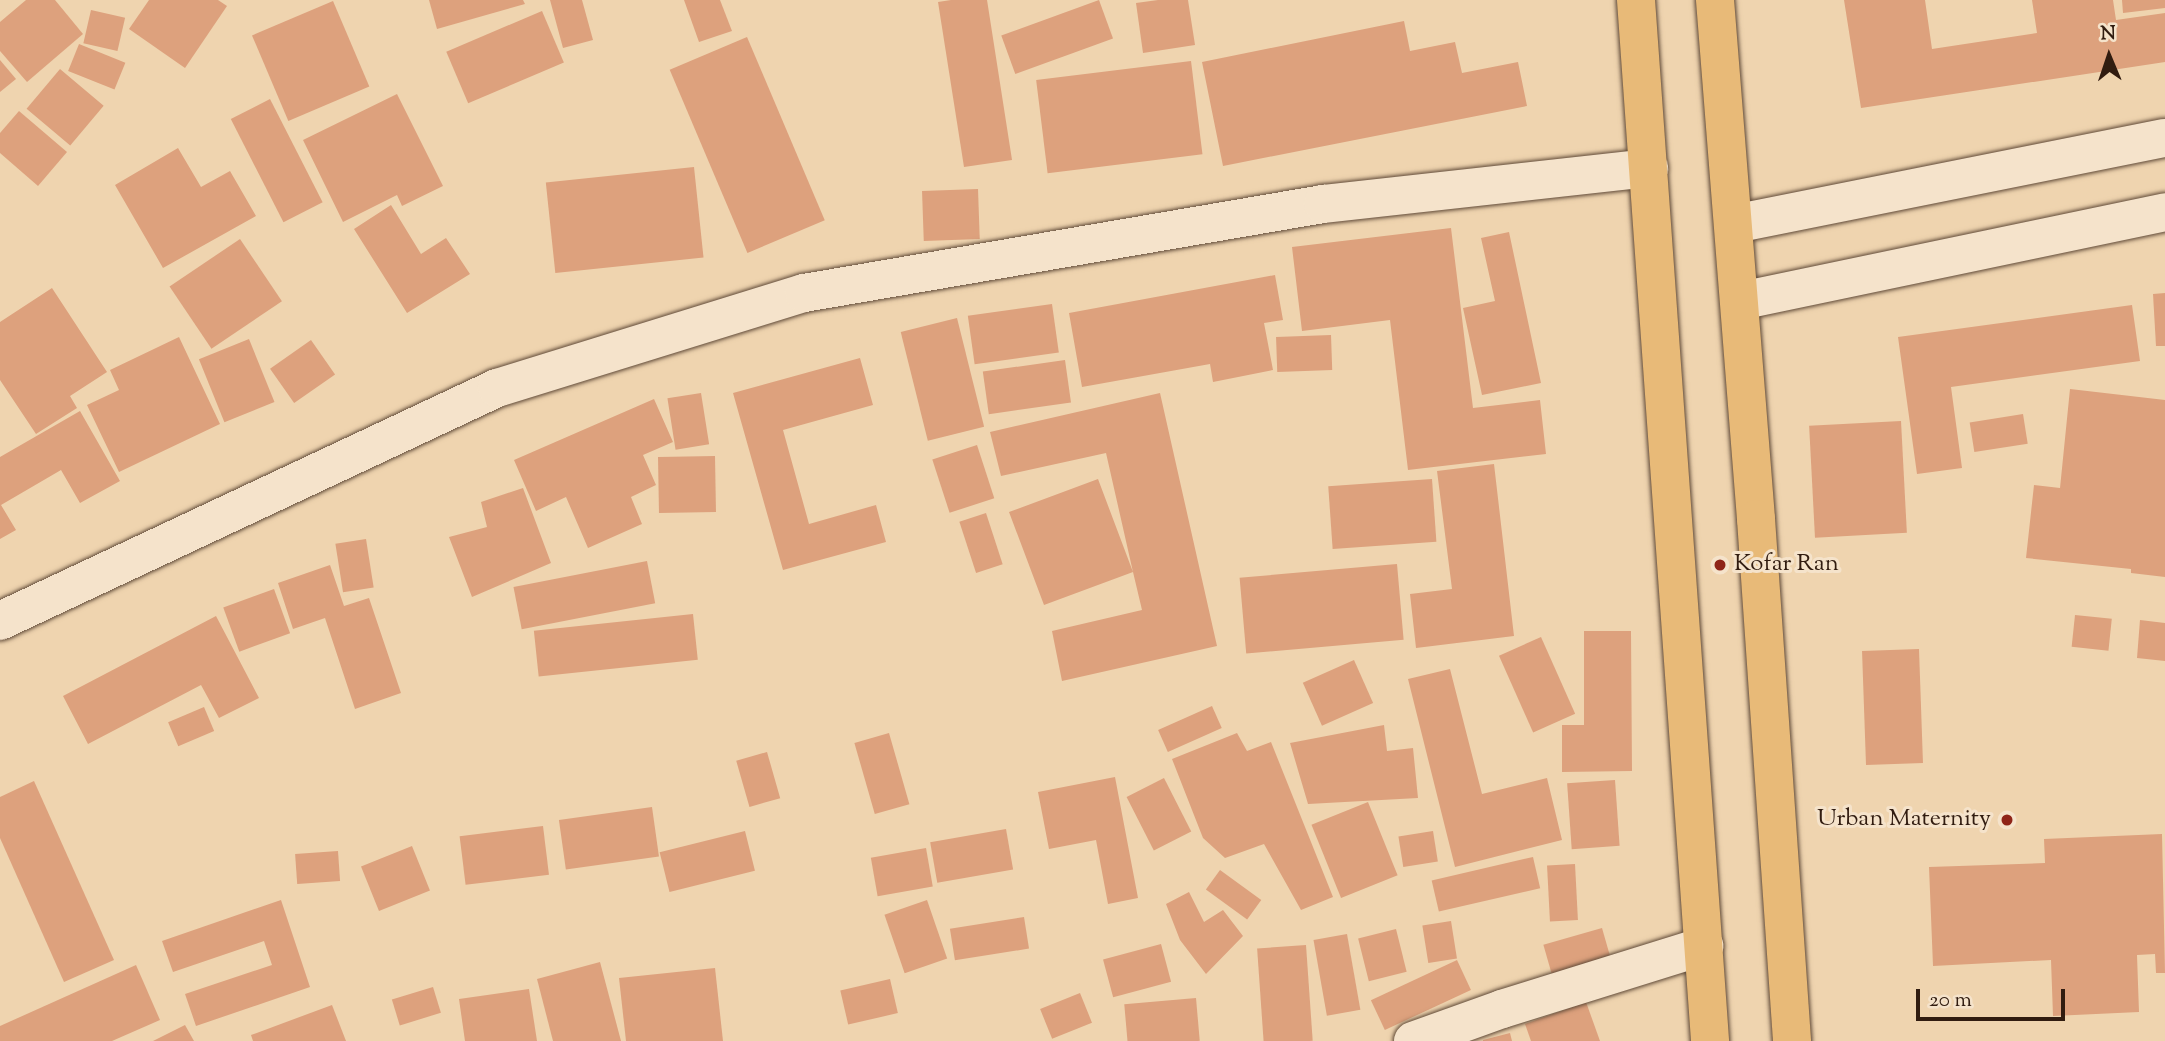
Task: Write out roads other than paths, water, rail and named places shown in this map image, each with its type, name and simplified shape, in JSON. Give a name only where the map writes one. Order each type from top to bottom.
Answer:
[{"type":"main road","points":[[1636,0],[1710,1041]]},
{"type":"main road","points":[[1715,0],[1740,302],[1792,1041]]},
{"type":"street","points":[[1734,223],[2165,138]]},
{"type":"street","points":[[0,621],[497,388],[804,293],[1323,204],[1649,168]]},
{"type":"street","points":[[1740,302],[2165,212]]},
{"type":"street","points":[[1413,1041],[1502,1009],[1704,946]]},
{"type":"place","name":"Kofar Ran","points":[[1720,565]]},
{"type":"place","name":"Urban Maternity","points":[[2007,820]]}]
